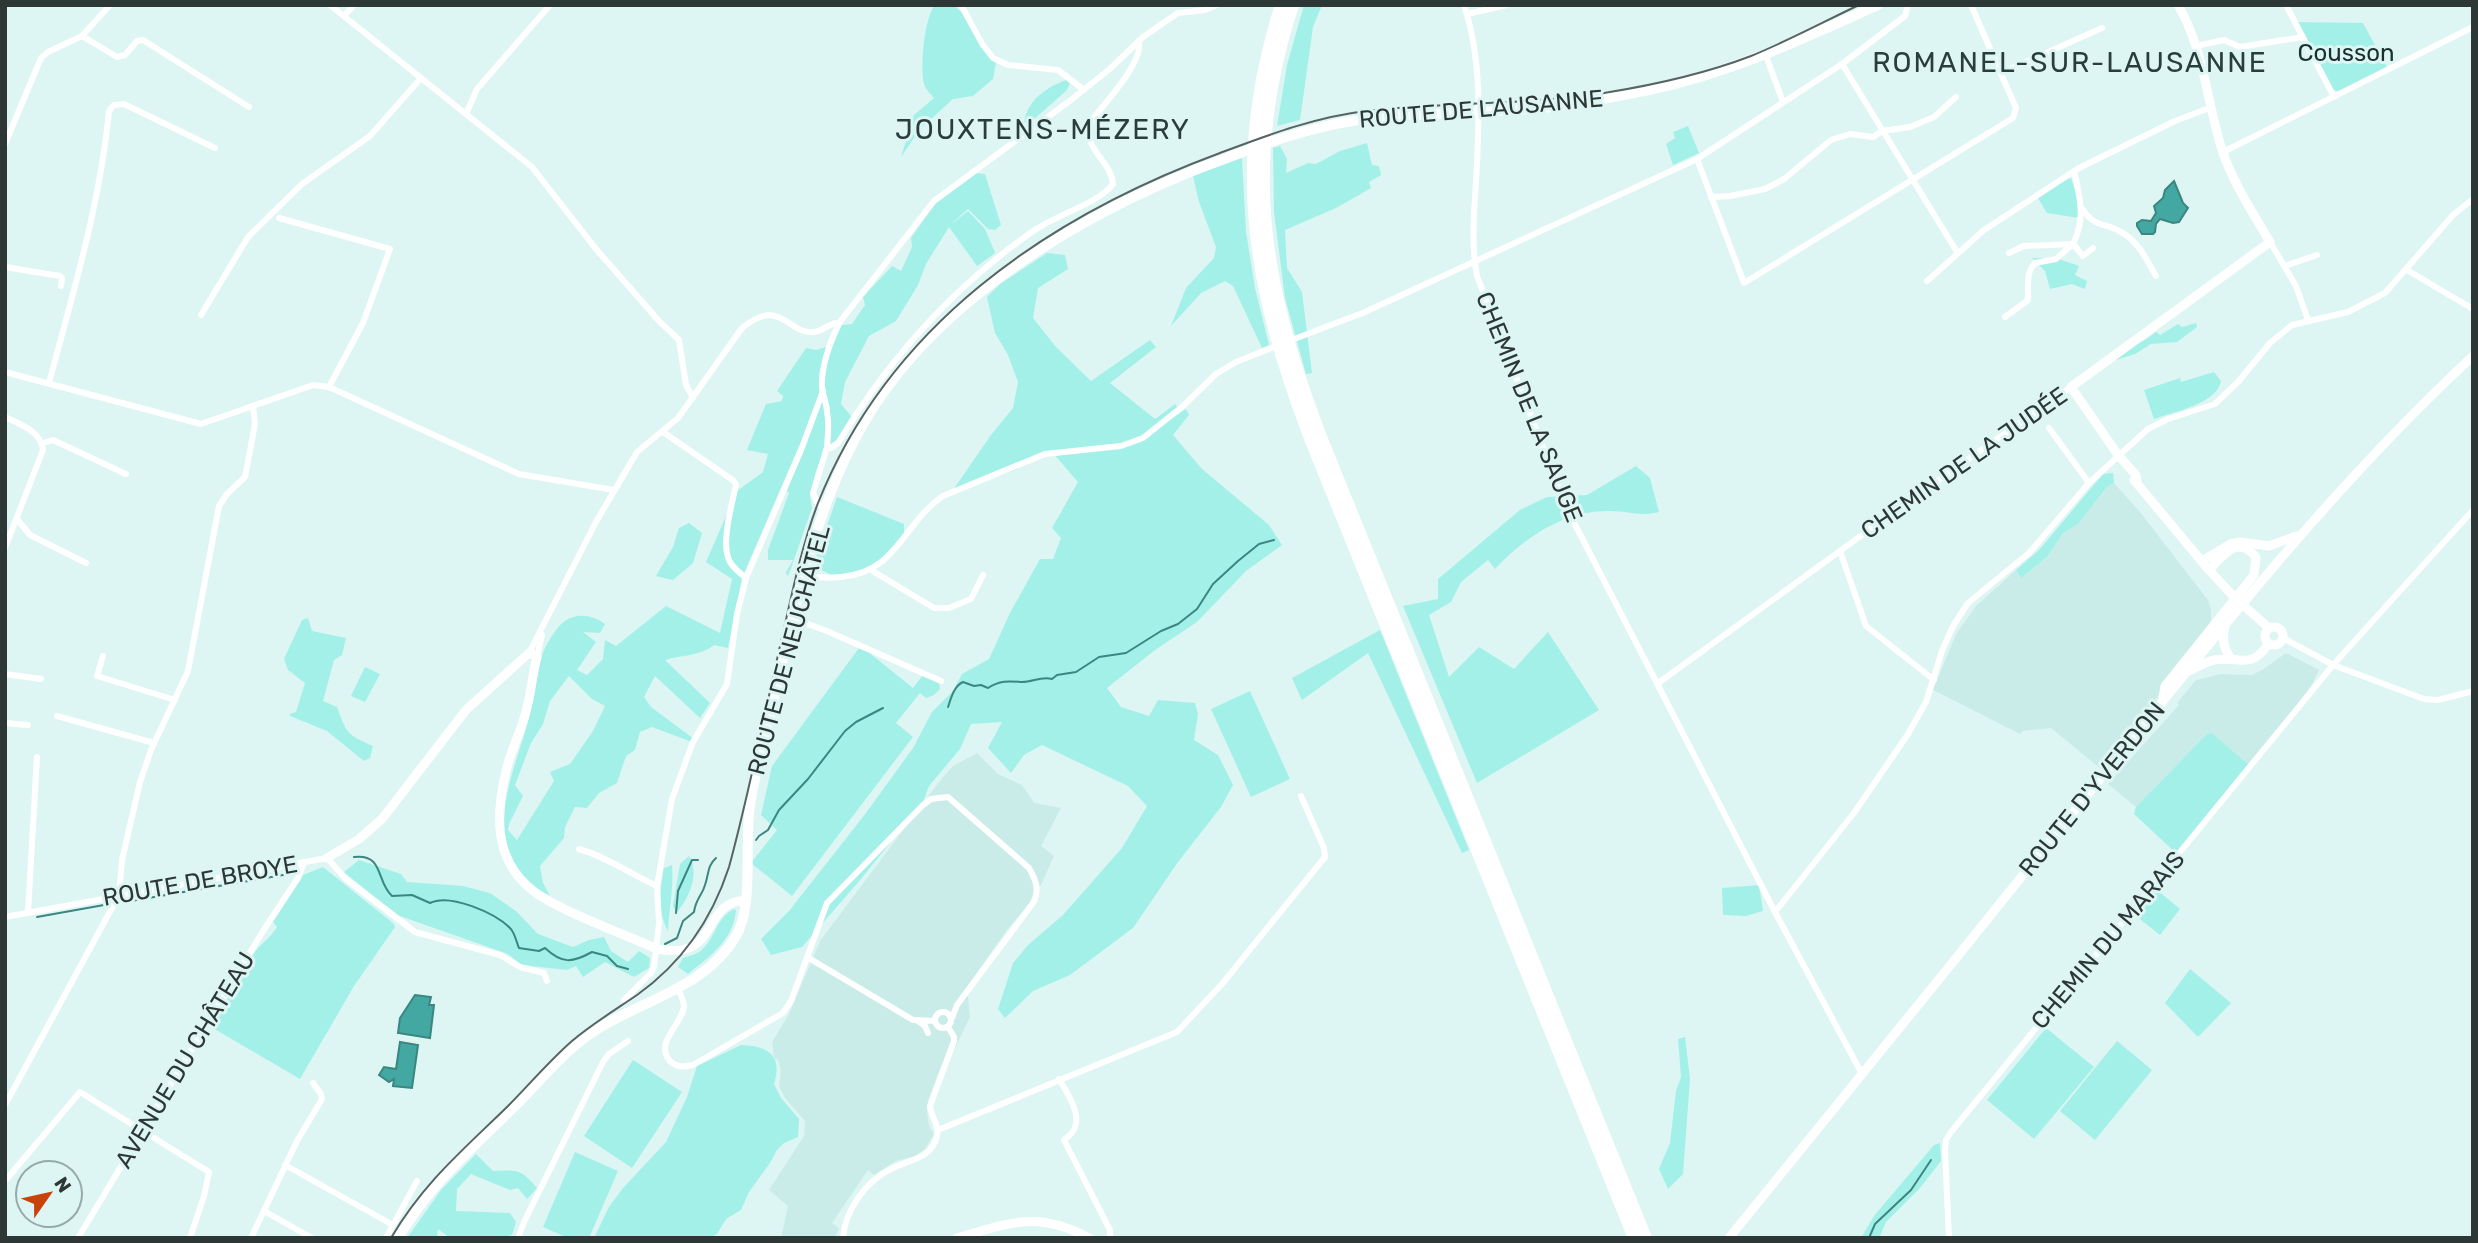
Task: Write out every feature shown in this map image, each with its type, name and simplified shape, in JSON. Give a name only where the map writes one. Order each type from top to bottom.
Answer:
[{"type":"highway","points":[[1281,5],[1261,84],[1252,169],[1257,254],[1274,332],[1311,441],[1634,1238]]},
{"type":"highway","points":[[1293,5],[1272,85],[1264,169],[1268,252],[1287,338],[1321,437],[1646,1238]]},
{"type":"main road","name":"ROUTE DE LAUSANNE","points":[[1279,139],[1356,120],[1545,108],[1647,90],[1713,74],[1766,56],[1878,5]]},
{"type":"main road","name":"ROUTE DE NEUCHÂTEL","points":[[398,1238],[439,1180],[576,1045],[610,1022],[678,989],[718,958],[735,939],[743,920],[746,900],[746,844],[750,802],[803,575],[826,508],[854,441],[880,399],[911,358],[966,306],[1014,268],[1084,222],[1154,187],[1279,139]]},
{"type":"street","points":[[5,144],[41,58],[47,52],[82,36],[110,5]]},
{"type":"street","points":[[330,5],[532,167],[602,256],[679,340],[686,385],[693,398]]},
{"type":"street","points":[[344,16],[354,5]]},
{"type":"street","points":[[466,114],[477,89],[550,5]]},
{"type":"street","points":[[961,5],[993,58],[1008,65],[1052,68],[1066,74],[1084,90]]},
{"type":"street","points":[[624,1000],[651,973],[657,949],[659,923],[657,886],[672,799],[693,742],[729,676],[737,614],[746,578],[816,412],[823,391],[825,360],[839,323],[934,201],[1084,90],[1143,37],[1178,13],[1205,10],[1217,5]]},
{"type":"street","name":"CHEMIN DE LA SAUGE","points":[[1464,5],[1480,112],[1473,247],[1477,275],[1566,507],[1775,912],[1862,1074]]},
{"type":"street","points":[[1467,14],[1507,5]]},
{"type":"street","points":[[803,575],[853,576],[871,570],[886,559],[932,504],[943,496],[1002,474],[1045,454],[1121,446],[1143,438],[1183,406],[1216,374],[1236,362],[1365,312],[1698,159],[1842,64],[1905,16],[1908,5]]},
{"type":"street","points":[[1698,159],[1744,283],[2013,118],[2016,108],[1971,5]]},
{"type":"street","points":[[2178,5],[2196,46],[2223,152],[2234,180],[2296,286],[2308,320]]},
{"type":"street","points":[[2286,5],[2334,97]]},
{"type":"street","points":[[2223,152],[2473,27]]},
{"type":"street","points":[[2001,73],[2102,28]]},
{"type":"street","points":[[82,36],[117,57],[125,54],[137,41],[143,40],[249,107]]},
{"type":"street","points":[[2196,46],[2224,40],[2240,47],[2303,37]]},
{"type":"street","points":[[827,447],[831,448],[838,443],[870,391],[907,345],[954,295],[1040,226],[1110,189],[1113,180],[1091,144],[1087,131],[1091,121],[1135,62],[1140,49],[1139,42]]},
{"type":"street","points":[[1766,56],[1783,102]]},
{"type":"street","points":[[1842,64],[1957,252]]},
{"type":"street","points":[[201,315],[248,237],[302,184],[369,136],[421,78]]},
{"type":"street","points":[[1711,197],[1765,189],[1784,179],[1830,140],[1850,135],[1873,136],[1882,131],[1921,124],[1934,117],[1956,97]]},
{"type":"street","points":[[49,383],[91,220],[104,159],[109,111],[114,105],[124,104],[215,148]]},
{"type":"street","points":[[1927,281],[1993,223],[2074,171],[2175,121],[2212,107]]},
{"type":"street","points":[[2005,317],[2028,300],[2027,285],[2032,266],[2040,261],[2062,257],[2073,244],[2080,228],[2082,210],[2074,171]]},
{"type":"street","points":[[1775,912],[1877,781],[1923,709],[1953,626],[1968,603],[2029,553],[2089,483],[2155,424],[2215,404],[2282,332],[2308,320],[2348,312],[2385,293],[2453,215],[2473,199]]},
{"type":"street","points":[[2082,210],[2100,226],[2124,233],[2136,244],[2156,276]]},
{"type":"street","points":[[279,218],[390,248],[363,323],[329,387]]},
{"type":"street","name":"CHEMIN DE LA JUDÉE","points":[[1657,684],[2270,242]]},
{"type":"street","points":[[2073,244],[2083,256],[2094,248]]},
{"type":"street","points":[[2009,253],[2024,246],[2073,244]]},
{"type":"street","points":[[2285,266],[2317,255]]},
{"type":"street","points":[[5,267],[60,275],[61,286]]},
{"type":"street","points":[[2407,270],[2473,309]]},
{"type":"street","points":[[746,900],[730,902],[722,908],[704,937],[694,947],[677,952],[657,949],[548,901],[516,872],[503,852],[499,830],[504,781],[525,715],[533,655],[543,629],[614,490],[637,452],[678,418],[742,328],[754,320],[774,316],[814,332],[832,323],[839,323]]},
{"type":"street","name":"ROUTE D'YVERDON","points":[[1729,1238],[2226,621],[2301,534],[2421,404],[2473,356]]},
{"type":"street","points":[[5,372],[201,424],[313,385],[329,387],[519,474],[614,490]]},
{"type":"street","points":[[2071,387],[2132,479],[2137,481],[2209,570],[2269,628]]},
{"type":"street","points":[[823,391],[827,399],[829,418],[827,447],[813,493],[818,504],[826,508]]},
{"type":"street","points":[[5,1105],[119,895],[130,819],[154,743],[182,687],[190,662],[219,506],[245,477],[255,424],[253,406]]},
{"type":"street","points":[[816,412],[824,412],[829,418]]},
{"type":"street","points":[[5,417],[36,434],[43,443],[43,455],[17,519],[8,529],[5,548]]},
{"type":"street","points":[[2049,428],[2089,483]]},
{"type":"street","points":[[663,432],[734,481],[736,485],[727,537],[728,558],[746,578]]},
{"type":"street","points":[[43,443],[53,440],[126,474]]},
{"type":"street","name":"CHEMIN DU MARAIS","points":[[1948,1238],[1945,1140],[2333,665],[2473,510]]},
{"type":"street","points":[[17,519],[30,535],[86,563]]},
{"type":"street","points":[[2202,561],[2231,544],[2240,542],[2269,546],[2301,534]]},
{"type":"street","points":[[2162,701],[2165,686],[2254,575],[2256,557],[2251,550],[2235,547],[2228,550],[2209,570]]},
{"type":"street","points":[[1840,551],[1867,626],[1934,680]]},
{"type":"street","points":[[871,570],[934,608],[949,608],[971,599],[983,575]]},
{"type":"street","points":[[792,618],[941,681]]},
{"type":"street","points":[[2226,621],[2223,647],[2231,659]]},
{"type":"street","points":[[2268,643],[2264,635],[2269,628],[2275,626],[2281,629],[2283,638],[2333,665],[2424,699],[2438,700],[2473,691]]},
{"type":"street","points":[[2268,643],[2277,645],[2283,638]]},
{"type":"street","points":[[2184,674],[2213,660],[2254,659],[2268,643]]},
{"type":"street","name":"ROUTE DE BROYE","points":[[5,917],[327,858],[359,839],[382,819],[466,710],[533,655]]},
{"type":"street","points":[[103,656],[97,676],[175,700]]},
{"type":"street","points":[[5,674],[41,679]]},
{"type":"street","points":[[57,716],[154,743]]},
{"type":"street","points":[[5,723],[28,725]]},
{"type":"street","points":[[28,912],[37,757]]},
{"type":"street","points":[[938,1130],[1177,1032],[1222,984],[1325,857],[1324,848],[1301,796]]},
{"type":"street","points":[[678,989],[684,1004],[683,1010],[669,1037],[666,1051],[673,1063],[684,1067],[693,1065],[783,1013],[791,1000],[827,902],[931,799],[948,797],[1030,868],[1036,880],[1037,891],[1033,903],[957,1005],[951,1018],[948,1027],[954,1041],[930,1106],[938,1130],[937,1139],[930,1151],[888,1170],[865,1189],[845,1222],[843,1238]]},
{"type":"street","points":[[579,849],[602,856],[613,865],[657,886]]},
{"type":"street","points":[[327,858],[342,875],[415,932],[507,958],[520,967],[544,973],[547,981]]},
{"type":"street","name":"AVENUE DU CHÂTEAU","points":[[78,1238],[298,878],[304,862]]},
{"type":"street","points":[[290,865],[294,870],[293,884]]},
{"type":"street","points":[[807,957],[918,1021],[925,1026],[928,1033]]},
{"type":"street","points":[[948,1027],[939,1028],[935,1021],[936,1016],[942,1012],[949,1014],[951,1018]]},
{"type":"street","points":[[918,1021],[935,1021]]},
{"type":"street","points":[[518,1238],[603,1062],[609,1054],[628,1041]]},
{"type":"street","points":[[1059,1079],[1077,1119],[1075,1129],[1064,1140],[1110,1230],[1110,1238]]},
{"type":"street","points":[[251,1238],[285,1165],[322,1099],[313,1083]]},
{"type":"street","points":[[5,1181],[80,1093],[209,1172],[190,1238]]},
{"type":"street","points":[[285,1165],[393,1225]]},
{"type":"street","points":[[386,1238],[417,1181]]},
{"type":"street","points":[[264,1211],[312,1238]]},
{"type":"street","points":[[957,1238],[1021,1221],[1037,1220],[1059,1224],[1090,1238]]},
{"type":"shaded area","points":[[2174,181],[2183,203],[2188,208],[2179,222],[2160,219],[2153,234],[2142,234],[2137,223],[2142,220],[2151,221],[2156,213],[2154,206]]},
{"type":"shaded area","points":[[2114,483],[2140,512],[2208,600],[2211,619],[2209,627],[2101,769],[2051,728],[2023,731],[2020,734],[1933,690],[1956,634],[1976,606],[2016,570],[2020,577],[2047,557],[2063,533],[2078,524],[2107,487]]},
{"type":"shaded area","points":[[2286,653],[2319,670],[2296,707],[2249,765],[2212,733],[2207,734],[2136,807],[2108,784],[2179,705],[2177,703],[2196,680],[2221,674],[2252,675]]},
{"type":"shaded area","points":[[977,753],[998,774],[1022,785],[1034,803],[1061,808],[1041,846],[1054,856],[1041,885],[1034,892],[1033,899],[1006,931],[967,987],[970,1017],[956,1046],[941,1066],[928,1101],[929,1126],[934,1134],[925,1149],[915,1156],[896,1161],[874,1175],[868,1170],[832,1223],[839,1228],[835,1238],[781,1238],[788,1206],[769,1190],[804,1136],[805,1121],[785,1098],[779,1086],[781,1070],[778,1060],[774,1058],[772,1042],[789,1014],[820,941],[942,778],[953,766]]},
{"type":"shaded area","points":[[415,995],[431,997],[429,1005],[434,1005],[430,1038],[398,1033],[400,1018]]},
{"type":"shaded area","points":[[400,1042],[418,1045],[412,1088],[393,1086],[394,1079],[389,1082],[379,1075],[384,1067],[396,1069]]},
{"type":"green space","points":[[935,5],[953,5],[974,22],[996,63],[993,79],[973,96],[953,99],[920,129],[901,157],[914,115],[934,98],[925,86],[922,67],[928,20]]},
{"type":"green space","points":[[1304,5],[1322,5],[1313,27],[1300,120],[1277,126],[1287,65]]},
{"type":"green space","name":"Cousson","points":[[2297,22],[2363,23],[2387,67],[2339,92],[2332,89]]},
{"type":"green space","points":[[1066,80],[1070,83],[1067,90],[1024,128],[1027,112],[1036,98]]},
{"type":"green space","points":[[1688,126],[1699,153],[1673,165],[1666,144],[1675,138],[1673,132]]},
{"type":"green space","points":[[1367,143],[1372,165],[1379,166],[1381,175],[1369,182],[1371,188],[1336,208],[1285,230],[1287,268],[1302,292],[1312,373],[1306,374],[1285,298],[1274,212],[1273,148],[1280,146],[1287,159],[1286,173]]},
{"type":"green space","points":[[1242,158],[1246,232],[1255,288],[1269,345],[1262,348],[1233,286],[1225,281],[1201,293],[1171,326],[1186,288],[1214,258],[1216,247],[1199,202],[1193,176]]},
{"type":"green space","points":[[974,173],[985,174],[1001,225],[995,230],[988,229],[968,209],[950,225],[968,211],[985,229],[995,253],[977,266],[949,227],[896,321],[869,336],[845,382],[841,404],[851,416],[840,438],[826,447],[816,471],[810,496],[812,508],[789,574],[787,576],[786,572],[793,560],[768,560],[768,550],[789,493],[787,491],[800,444],[742,578],[728,648],[714,645],[697,653],[665,660],[710,703],[700,718],[655,676],[644,697],[651,707],[694,739],[692,742],[652,727],[640,732],[635,750],[626,756],[617,783],[599,793],[587,808],[575,807],[565,827],[564,838],[540,866],[543,883],[550,896],[542,892],[520,874],[510,858],[504,824],[508,792],[530,714],[538,670],[554,632],[565,621],[575,617],[586,616],[605,624],[600,633],[583,632],[596,642],[577,670],[587,675],[603,659],[605,640],[616,646],[666,606],[720,633],[732,579],[706,562],[737,491],[763,472],[768,454],[747,450],[766,404],[782,401],[783,396],[777,391],[806,348],[816,350],[833,345],[842,325],[852,324],[865,305],[863,297],[892,266],[901,271],[912,247],[911,238],[939,198]],"holes":[[[569,676],[592,699],[605,706],[593,731],[570,764],[550,772],[554,781],[517,840],[508,830],[523,796],[515,785],[531,743],[543,724],[550,701]]]},
{"type":"green space","points":[[2071,178],[2078,199],[2079,218],[2047,213],[2038,198]]},
{"type":"green space","points":[[1047,253],[1065,255],[1068,269],[1038,288],[1033,318],[1056,347],[1091,381],[1150,340],[1156,347],[1110,383],[1155,419],[1175,404],[1178,408],[1168,421],[1186,409],[1189,415],[1173,435],[1202,469],[1269,525],[1282,545],[1246,571],[1197,622],[1155,650],[1107,688],[1121,707],[1149,716],[1158,700],[1195,703],[1198,714],[1194,740],[1218,755],[1233,785],[1221,807],[1178,862],[1133,928],[1070,975],[1033,991],[1005,1018],[998,1009],[1013,963],[1028,945],[1063,915],[1122,848],[1147,806],[1128,786],[1042,745],[1024,755],[1011,773],[988,748],[1002,722],[971,724],[960,749],[929,786],[923,802],[802,947],[771,955],[761,939],[789,911],[866,813],[913,748],[932,712],[953,691],[962,674],[989,659],[1010,613],[1040,559],[1053,559],[1061,538],[1052,528],[1078,482],[1052,452],[1015,470],[951,493],[1013,408],[1018,382],[1008,355],[995,333],[987,297],[1000,284]]},
{"type":"green space","points":[[2032,258],[2056,258],[2079,266],[2075,275],[2087,281],[2085,289],[2072,284],[2050,289],[2045,271]]},
{"type":"green space","points":[[2196,323],[2197,327],[2177,342],[2151,344],[2135,354],[2116,360],[2115,356],[2156,332],[2160,335],[2178,324],[2182,327]]},
{"type":"green space","points":[[2214,372],[2221,381],[2212,396],[2193,406],[2154,419],[2144,390],[2180,378],[2181,382]]},
{"type":"green space","points":[[1636,466],[1650,478],[1659,512],[1593,512],[1562,520],[1519,546],[1495,569],[1488,560],[1461,582],[1451,602],[1429,615],[1449,677],[1479,647],[1514,669],[1548,632],[1599,710],[1477,783],[1403,606],[1438,599],[1438,579],[1520,510],[1547,497],[1587,495]]},
{"type":"green space","points":[[2113,473],[2114,483],[2107,487],[2078,524],[2063,533],[2047,557],[2021,578],[2016,570],[2039,550],[2103,474]]},
{"type":"green space","points":[[837,497],[904,524],[904,535],[876,565],[858,573],[831,575],[816,567],[819,561],[816,557]]},
{"type":"green space","points":[[689,523],[702,533],[693,563],[673,580],[656,576],[673,547],[679,528]]},
{"type":"green space","points":[[308,618],[312,631],[346,638],[342,655],[334,660],[323,701],[337,707],[352,736],[373,746],[370,758],[364,761],[327,731],[290,716],[296,712],[305,683],[288,670],[284,659],[302,620]]},
{"type":"green space","points":[[1380,630],[1469,850],[1462,853],[1368,653],[1302,700],[1292,678]]},
{"type":"green space","points":[[859,648],[871,652],[913,688],[923,675],[939,682],[940,689],[926,698],[920,693],[896,723],[913,737],[792,896],[751,863],[777,830],[761,815],[772,766]]},
{"type":"green space","points":[[365,667],[380,674],[365,702],[351,696]]},
{"type":"green space","points":[[1250,691],[1290,779],[1251,797],[1211,709]]},
{"type":"green space","points":[[2212,733],[2249,765],[2176,853],[2134,814],[2136,807],[2207,734]]},
{"type":"green space","points":[[689,856],[693,870],[692,886],[676,913],[673,906],[680,864]]},
{"type":"green space","points":[[359,860],[401,874],[407,882],[463,886],[490,893],[516,911],[538,934],[573,947],[604,937],[611,951],[628,962],[639,951],[650,958],[649,968],[634,977],[605,962],[583,977],[576,966],[567,970],[522,965],[508,954],[397,915],[344,872]]},
{"type":"green space","points":[[672,865],[668,931],[662,915],[661,892],[664,868]]},
{"type":"green space","points":[[323,867],[395,927],[354,986],[300,1079],[211,1027],[255,952],[277,927],[273,922],[303,875]]},
{"type":"green space","points":[[1759,885],[1763,911],[1746,916],[1723,915],[1722,888]]},
{"type":"green space","points":[[2157,890],[2180,909],[2160,935],[2136,916]]},
{"type":"green space","points":[[736,910],[731,930],[719,947],[688,974],[678,967],[683,958],[697,953],[709,942],[723,918]]},
{"type":"green space","points":[[2190,969],[2231,1003],[2198,1037],[2165,1003]]},
{"type":"green space","points":[[2046,1028],[2094,1067],[2034,1139],[1987,1100]]},
{"type":"green space","points":[[1685,1037],[1690,1079],[1683,1174],[1668,1189],[1659,1169],[1670,1143],[1676,1091],[1681,1077],[1678,1039]]},
{"type":"green space","points":[[2117,1041],[2152,1070],[2095,1140],[2060,1111]]},
{"type":"green space","points":[[741,1045],[759,1047],[775,1059],[774,1084],[781,1098],[799,1119],[798,1137],[784,1143],[777,1150],[749,1192],[741,1210],[726,1219],[717,1234],[710,1238],[594,1238],[609,1207],[623,1188],[666,1142],[687,1097],[697,1066]]},
{"type":"green space","points":[[633,1060],[682,1092],[632,1168],[584,1136]]},
{"type":"green space","points":[[1940,1143],[1941,1161],[1920,1188],[1886,1222],[1879,1238],[1861,1238],[1874,1216],[1934,1145]]},
{"type":"green space","points":[[575,1152],[618,1171],[589,1238],[568,1238],[543,1227]]},
{"type":"green space","points":[[476,1154],[493,1171],[518,1172],[537,1188],[527,1199],[518,1188],[510,1190],[471,1174],[457,1189],[456,1211],[510,1213],[516,1222],[512,1235],[496,1238],[450,1238],[438,1229],[437,1238],[407,1238],[441,1190]]},
{"type":"waterway","points":[[948,707],[955,689],[963,682],[988,688],[1005,682],[1052,679],[1057,675],[1076,672],[1099,657],[1126,653],[1161,631],[1178,624],[1197,609],[1213,584],[1238,561],[1259,544],[1274,540]]},
{"type":"waterway","points":[[756,840],[768,830],[779,810],[808,779],[845,731],[883,708]]},
{"type":"waterway","points":[[354,857],[364,857],[375,864],[392,896],[412,895],[430,903],[460,903],[494,916],[510,928],[519,948],[539,951],[545,948],[557,957],[567,960],[592,952],[607,956],[617,966],[628,969]]},
{"type":"waterway","points":[[665,944],[677,938],[683,921],[694,912],[710,867],[716,858]]},
{"type":"waterway","points":[[676,913],[678,891],[692,860],[698,860]]},
{"type":"waterway","points":[[125,902],[283,875]]},
{"type":"waterway","points":[[37,917],[104,905]]},
{"type":"waterway","points":[[1869,1238],[1875,1224],[1911,1190],[1931,1160]]},
{"type":"railway","points":[[391,1238],[417,1200],[460,1152],[572,1041],[637,995],[668,969],[704,922],[729,867],[794,584],[818,503],[849,439],[886,382],[931,331],[981,285],[1036,245],[1094,210],[1156,179],[1292,128],[1366,111],[1574,97],[1660,83],[1751,56],[1859,5]]},
{"type":"district","name":"ROMANEL-SUR-LAUSANNE","points":[[2070,62]]},
{"type":"district","name":"JOUXTENS-MÉZERY","points":[[1043,129]]}]
